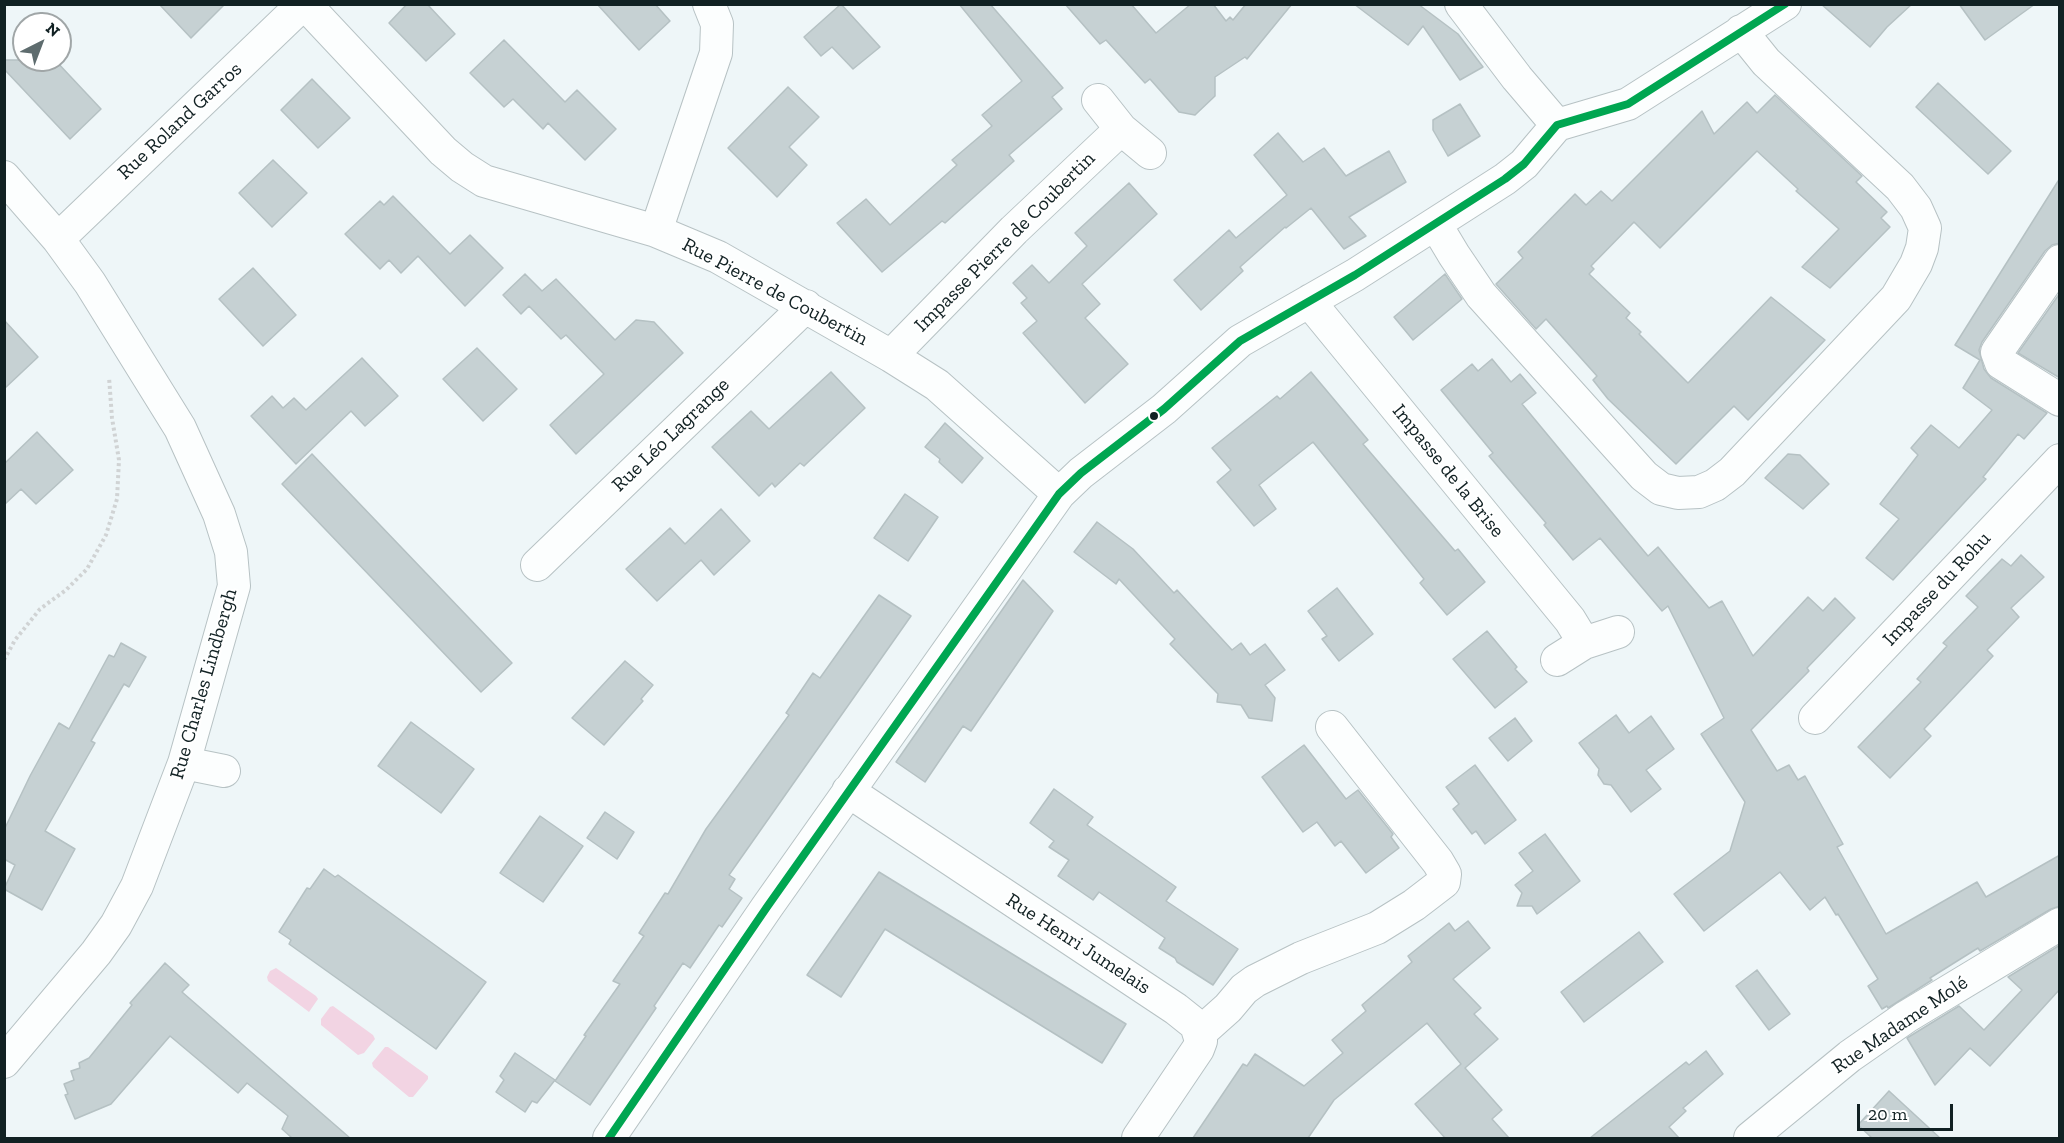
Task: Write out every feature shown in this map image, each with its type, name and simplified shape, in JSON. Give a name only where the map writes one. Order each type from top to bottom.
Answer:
[{"type":"street","name":"Rue Pierre de Coubertin","points":[[304,4],[443,151],[462,167],[484,181],[656,231],[718,257],[891,356],[946,392],[1059,494]]},
{"type":"street","name":"Rue Roland Garros","points":[[57,239],[304,4]]},
{"type":"street","points":[[656,231],[716,53],[717,24],[709,4]]},
{"type":"street","points":[[1461,4],[1517,78],[1557,125]]},
{"type":"street","points":[[609,1138],[848,791],[1059,494],[1081,473],[1164,409],[1240,341],[1355,275],[1505,179],[1524,164],[1557,125],[1628,104],[1785,4]]},
{"type":"street","points":[[1436,225],[1482,296],[1644,476],[1661,489],[1670,491],[1699,492],[1715,485],[1732,472],[1896,298],[1916,264],[1922,248],[1925,228],[1916,208],[1900,187],[1766,62],[1742,31]]},
{"type":"street","points":[[1098,100],[1121,129],[1150,153]]},
{"type":"street","name":"Impasse Pierre de Coubertin","points":[[891,356],[1014,230],[1121,129]]},
{"type":"street","name":"Rue Charles Lindbergh","points":[[4,177],[57,239],[90,283],[180,428],[219,514],[231,552],[234,586],[184,764],[137,886],[116,925],[96,952],[4,1062]]},
{"type":"street","points":[[2060,261],[1996,352],[2001,363],[2060,400]]},
{"type":"street","name":"Impasse de la Brise","points":[[1311,300],[1317,311],[1570,620],[1584,643]]},
{"type":"street","name":"Rue Léo Lagrange","points":[[537,565],[806,306]]},
{"type":"street","name":"Impasse du Rohu","points":[[1815,718],[2060,460]]},
{"type":"street","points":[[1557,660],[1584,643],[1618,632]]},
{"type":"street","points":[[1138,1138],[1198,1049],[1201,1041],[1200,1033],[1228,1008],[1244,989],[1301,958],[1377,928],[1444,882],[1445,874],[1438,862],[1332,727]]},
{"type":"street","points":[[184,764],[224,771]]},
{"type":"street","name":"Rue Henri Jumelais","points":[[848,791],[1189,1018],[1196,1024],[1200,1033]]},
{"type":"street","name":"Rue Madame Molé","points":[[1750,1138],[1833,1070],[1906,1017],[2060,924]]},
{"type":"path","points":[[4,660],[15,640],[40,609],[66,590],[87,569],[106,535],[117,499],[120,460],[112,418],[111,351],[125,338]]},
{"type":"shaded area","points":[[276,968],[316,996],[318,999],[309,1012],[268,981],[270,971]]},
{"type":"shaded area","points":[[333,1006],[373,1035],[375,1039],[364,1053],[358,1055],[321,1025],[321,1019]]},
{"type":"shaded area","points":[[385,1047],[428,1076],[413,1097],[409,1097],[373,1067],[372,1063]]},
{"type":"building","points":[[159,4],[225,4],[191,38]]},
{"type":"building","points":[[407,4],[427,4],[455,34],[426,61],[389,23]]},
{"type":"building","points":[[597,4],[655,4],[670,21],[639,50]]},
{"type":"building","points":[[841,4],[880,47],[853,69],[832,47],[821,56],[804,37]]},
{"type":"building","points":[[959,4],[990,4],[1063,88],[1052,97],[1062,109],[1009,155],[1014,161],[945,223],[942,221],[882,272],[837,223],[866,199],[890,225],[957,165],[952,160],[992,126],[982,115],[1022,81]]},
{"type":"building","points":[[1065,4],[1131,4],[1156,33],[1191,4],[1213,4],[1226,21],[1230,17],[1233,20],[1246,4],[1292,4],[1247,59],[1245,57],[1215,77],[1215,96],[1195,115],[1179,112],[1150,79],[1145,83],[1106,40],[1100,44]]},
{"type":"building","points":[[1354,4],[1418,4],[1458,34],[1483,67],[1460,80],[1423,26],[1408,45]]},
{"type":"building","points":[[1821,4],[1912,4],[1887,27],[1870,47]]},
{"type":"building","points":[[1959,4],[2035,4],[1985,40]]},
{"type":"building","points":[[504,40],[565,102],[577,90],[616,129],[585,160],[548,123],[543,129],[513,99],[504,107],[470,73]]},
{"type":"building","points":[[4,60],[12,60],[12,72],[66,72],[101,109],[70,139],[4,69]]},
{"type":"building","points":[[312,79],[350,118],[318,148],[281,110]]},
{"type":"building","points":[[1938,83],[2011,151],[1988,174],[1916,107]]},
{"type":"building","points":[[788,87],[819,117],[789,147],[807,165],[777,197],[728,148]]},
{"type":"building","points":[[1775,95],[1862,176],[1856,182],[1887,212],[1881,218],[1890,227],[1830,288],[1802,267],[1839,229],[1796,191],[1798,189],[1757,151],[1660,248],[1634,222],[1591,266],[1594,269],[1589,274],[1630,313],[1626,318],[1641,332],[1639,334],[1688,383],[1771,297],[1825,340],[1748,420],[1734,406],[1676,464],[1608,399],[1593,380],[1597,376],[1546,319],[1536,329],[1496,284],[1523,258],[1518,252],[1575,194],[1586,205],[1601,191],[1612,201],[1702,111],[1714,134],[1747,102],[1757,113]]},
{"type":"building","points":[[1460,104],[1480,136],[1448,156],[1433,130],[1433,120]]},
{"type":"building","points":[[1278,133],[1303,162],[1324,148],[1346,176],[1389,151],[1406,182],[1349,217],[1366,236],[1344,249],[1311,208],[1285,227],[1240,267],[1243,271],[1201,310],[1174,280],[1229,230],[1236,238],[1287,195],[1254,155]]},
{"type":"building","points":[[273,160],[307,193],[272,227],[239,193]]},
{"type":"building","points":[[2060,178],[2060,243],[2052,245],[2045,251],[1982,342],[1979,350],[1984,369],[1991,378],[2047,413],[2024,439],[2018,434],[1983,477],[1986,479],[1893,580],[1866,558],[1899,519],[1880,504],[1918,455],[1911,448],[1931,425],[1959,448],[1992,410],[1963,388],[1980,360],[1955,345]]},
{"type":"building","points":[[1129,183],[1157,214],[1082,284],[1100,304],[1085,318],[1128,364],[1085,403],[1023,333],[1037,321],[1021,303],[1027,298],[1013,283],[1032,265],[1049,283],[1087,246],[1075,233]]},
{"type":"building","points":[[393,196],[450,254],[470,235],[503,268],[465,306],[418,256],[401,273],[389,260],[380,269],[345,234],[380,201],[384,205]]},
{"type":"building","points":[[253,268],[296,315],[263,346],[219,299]]},
{"type":"building","points":[[525,274],[542,291],[556,279],[615,340],[636,320],[654,322],[683,353],[576,454],[550,425],[604,374],[566,335],[561,339],[529,306],[521,314],[503,295]]},
{"type":"building","points":[[1445,274],[1462,299],[1413,340],[1394,317]]},
{"type":"building","points":[[2060,293],[2060,378],[2018,353]]},
{"type":"building","points":[[4,320],[38,357],[4,389]]},
{"type":"building","points":[[477,348],[517,389],[483,421],[443,379]]},
{"type":"building","points":[[362,358],[398,396],[365,426],[351,411],[296,464],[251,416],[272,396],[283,408],[294,398],[306,410]]},
{"type":"building","points":[[1492,359],[1511,382],[1520,374],[1536,393],[1522,404],[1648,556],[1658,547],[1709,608],[1722,601],[1753,656],[1808,597],[1823,611],[1835,598],[1855,618],[1807,668],[1809,671],[1751,730],[1777,771],[1789,765],[1798,780],[1805,776],[1843,844],[1837,847],[1886,934],[1977,882],[1986,897],[2060,855],[2060,906],[1980,951],[1978,948],[1888,1008],[1887,1006],[1882,1009],[1868,986],[1878,979],[1838,914],[1836,915],[1825,897],[1810,910],[1780,872],[1704,931],[1674,894],[1730,851],[1745,802],[1701,734],[1724,718],[1668,606],[1662,611],[1600,538],[1573,560],[1544,525],[1546,523],[1489,456],[1493,453],[1441,390],[1472,364],[1478,371]]},
{"type":"building","points":[[831,372],[865,408],[804,466],[800,463],[775,487],[772,483],[759,496],[712,447],[751,411],[769,429]]},
{"type":"building","points":[[1311,372],[1368,440],[1363,444],[1455,551],[1458,549],[1485,582],[1447,615],[1420,583],[1424,579],[1313,442],[1259,485],[1276,509],[1254,526],[1217,482],[1231,470],[1212,448],[1277,396],[1280,399]]},
{"type":"building","points":[[945,423],[983,458],[962,483],[939,462],[940,459],[925,447]]},
{"type":"building","points":[[37,432],[73,470],[36,504],[21,489],[4,505],[4,464]]},
{"type":"building","points":[[312,454],[512,663],[481,692],[282,484]]},
{"type":"building","points":[[1788,454],[1800,455],[1829,484],[1803,509],[1765,478]]},
{"type":"building","points":[[905,494],[938,517],[908,561],[874,538]]},
{"type":"building","points":[[721,509],[750,541],[714,575],[701,560],[657,601],[626,569],[670,528],[685,544]]},
{"type":"building","points":[[1097,522],[1133,549],[1174,593],[1177,590],[1232,650],[1241,643],[1250,655],[1265,644],[1285,670],[1265,685],[1275,698],[1272,721],[1249,718],[1241,705],[1217,702],[1218,694],[1170,644],[1175,639],[1119,579],[1116,584],[1074,552]]},
{"type":"building","points":[[2021,555],[2044,577],[2011,608],[2019,617],[1987,650],[1993,656],[1924,729],[1931,736],[1890,778],[1858,747],[1921,682],[1917,679],[1947,646],[1943,643],[1978,607],[1966,596],[2002,559],[2011,566]]},
{"type":"building","points":[[1023,580],[1053,611],[971,731],[963,726],[925,782],[896,762]]},
{"type":"building","points":[[1337,588],[1373,634],[1339,661],[1322,639],[1327,636],[1308,611]]},
{"type":"building","points":[[879,595],[911,616],[729,875],[735,879],[729,889],[742,898],[722,927],[719,925],[690,968],[683,963],[654,1006],[656,1008],[590,1105],[555,1081],[620,984],[613,981],[644,936],[639,933],[665,893],[668,894],[706,829],[789,715],[786,713],[813,673],[820,678]]},
{"type":"building","points":[[1487,631],[1527,682],[1495,708],[1453,659]]},
{"type":"building","points":[[121,643],[146,657],[129,687],[124,684],[91,741],[95,743],[45,831],[75,849],[42,910],[4,889],[15,865],[4,859],[4,830],[59,723],[69,729],[109,655],[114,657]]},
{"type":"building","points":[[625,661],[653,685],[641,699],[643,701],[604,745],[572,718]]},
{"type":"building","points":[[1616,715],[1629,733],[1651,716],[1674,749],[1646,770],[1661,789],[1631,812],[1611,785],[1604,784],[1598,775],[1599,769],[1579,743]]},
{"type":"building","points":[[1515,718],[1532,741],[1508,761],[1489,738]]},
{"type":"building","points":[[411,722],[474,769],[441,813],[378,766]]},
{"type":"building","points":[[1304,745],[1346,799],[1358,790],[1393,834],[1391,837],[1399,848],[1366,873],[1341,841],[1335,846],[1317,822],[1303,832],[1262,777]]},
{"type":"building","points":[[1475,765],[1516,820],[1485,844],[1476,831],[1472,834],[1453,809],[1459,804],[1446,787]]},
{"type":"building","points":[[1054,789],[1093,817],[1087,825],[1176,887],[1166,901],[1238,949],[1213,985],[1159,948],[1165,938],[1099,892],[1093,900],[1058,876],[1069,860],[1049,847],[1054,841],[1030,823]]},
{"type":"building","points":[[605,812],[634,832],[617,859],[587,838]]},
{"type":"building","points":[[540,816],[583,846],[543,902],[500,873]]},
{"type":"building","points":[[1545,834],[1580,881],[1537,914],[1532,906],[1517,906],[1522,893],[1515,885],[1533,871],[1519,853]]},
{"type":"building","points":[[324,869],[335,877],[338,875],[486,982],[436,1049],[289,944],[291,940],[279,932],[307,888],[310,889]]},
{"type":"building","points":[[879,872],[1126,1024],[1102,1063],[885,929],[841,997],[807,975]]},
{"type":"building","points":[[1468,921],[1490,948],[1453,979],[1481,1008],[1474,1014],[1498,1039],[1465,1068],[1502,1110],[1492,1119],[1509,1138],[1445,1138],[1415,1104],[1461,1064],[1427,1023],[1334,1100],[1308,1138],[1193,1138],[1243,1064],[1247,1066],[1255,1054],[1304,1086],[1343,1053],[1332,1040],[1366,1011],[1362,1005],[1412,962],[1408,956],[1449,923],[1455,931]]},
{"type":"building","points":[[1639,932],[1663,962],[1584,1022],[1561,992]]},
{"type":"building","points":[[2060,945],[2060,989],[1990,1066],[1970,1048],[1935,1085],[1907,1038],[1959,1006],[1984,1030],[2022,990],[2008,977]]},
{"type":"building","points":[[165,963],[189,985],[182,992],[350,1138],[292,1138],[282,1129],[288,1116],[247,1083],[238,1093],[170,1036],[111,1104],[75,1119],[65,1095],[68,1094],[64,1084],[74,1080],[71,1071],[80,1068],[79,1063],[89,1058],[132,1005],[130,1003]]},
{"type":"building","points":[[1757,970],[1790,1014],[1769,1030],[1736,986]]},
{"type":"building","points":[[1706,1051],[1723,1074],[1683,1108],[1686,1111],[1669,1127],[1679,1138],[1590,1138],[1686,1062],[1689,1065]]},
{"type":"building","points":[[515,1053],[555,1080],[537,1103],[532,1101],[525,1112],[496,1092],[504,1080],[500,1076]]},
{"type":"building","points":[[1889,1091],[1940,1138],[1872,1138],[1858,1125]]},
{"type":"transit line","points":[[609,1138],[767,907],[1059,494],[1081,473],[1164,409],[1240,341],[1355,275],[1505,179],[1524,164],[1557,125],[1628,104],[1785,4]]}]
